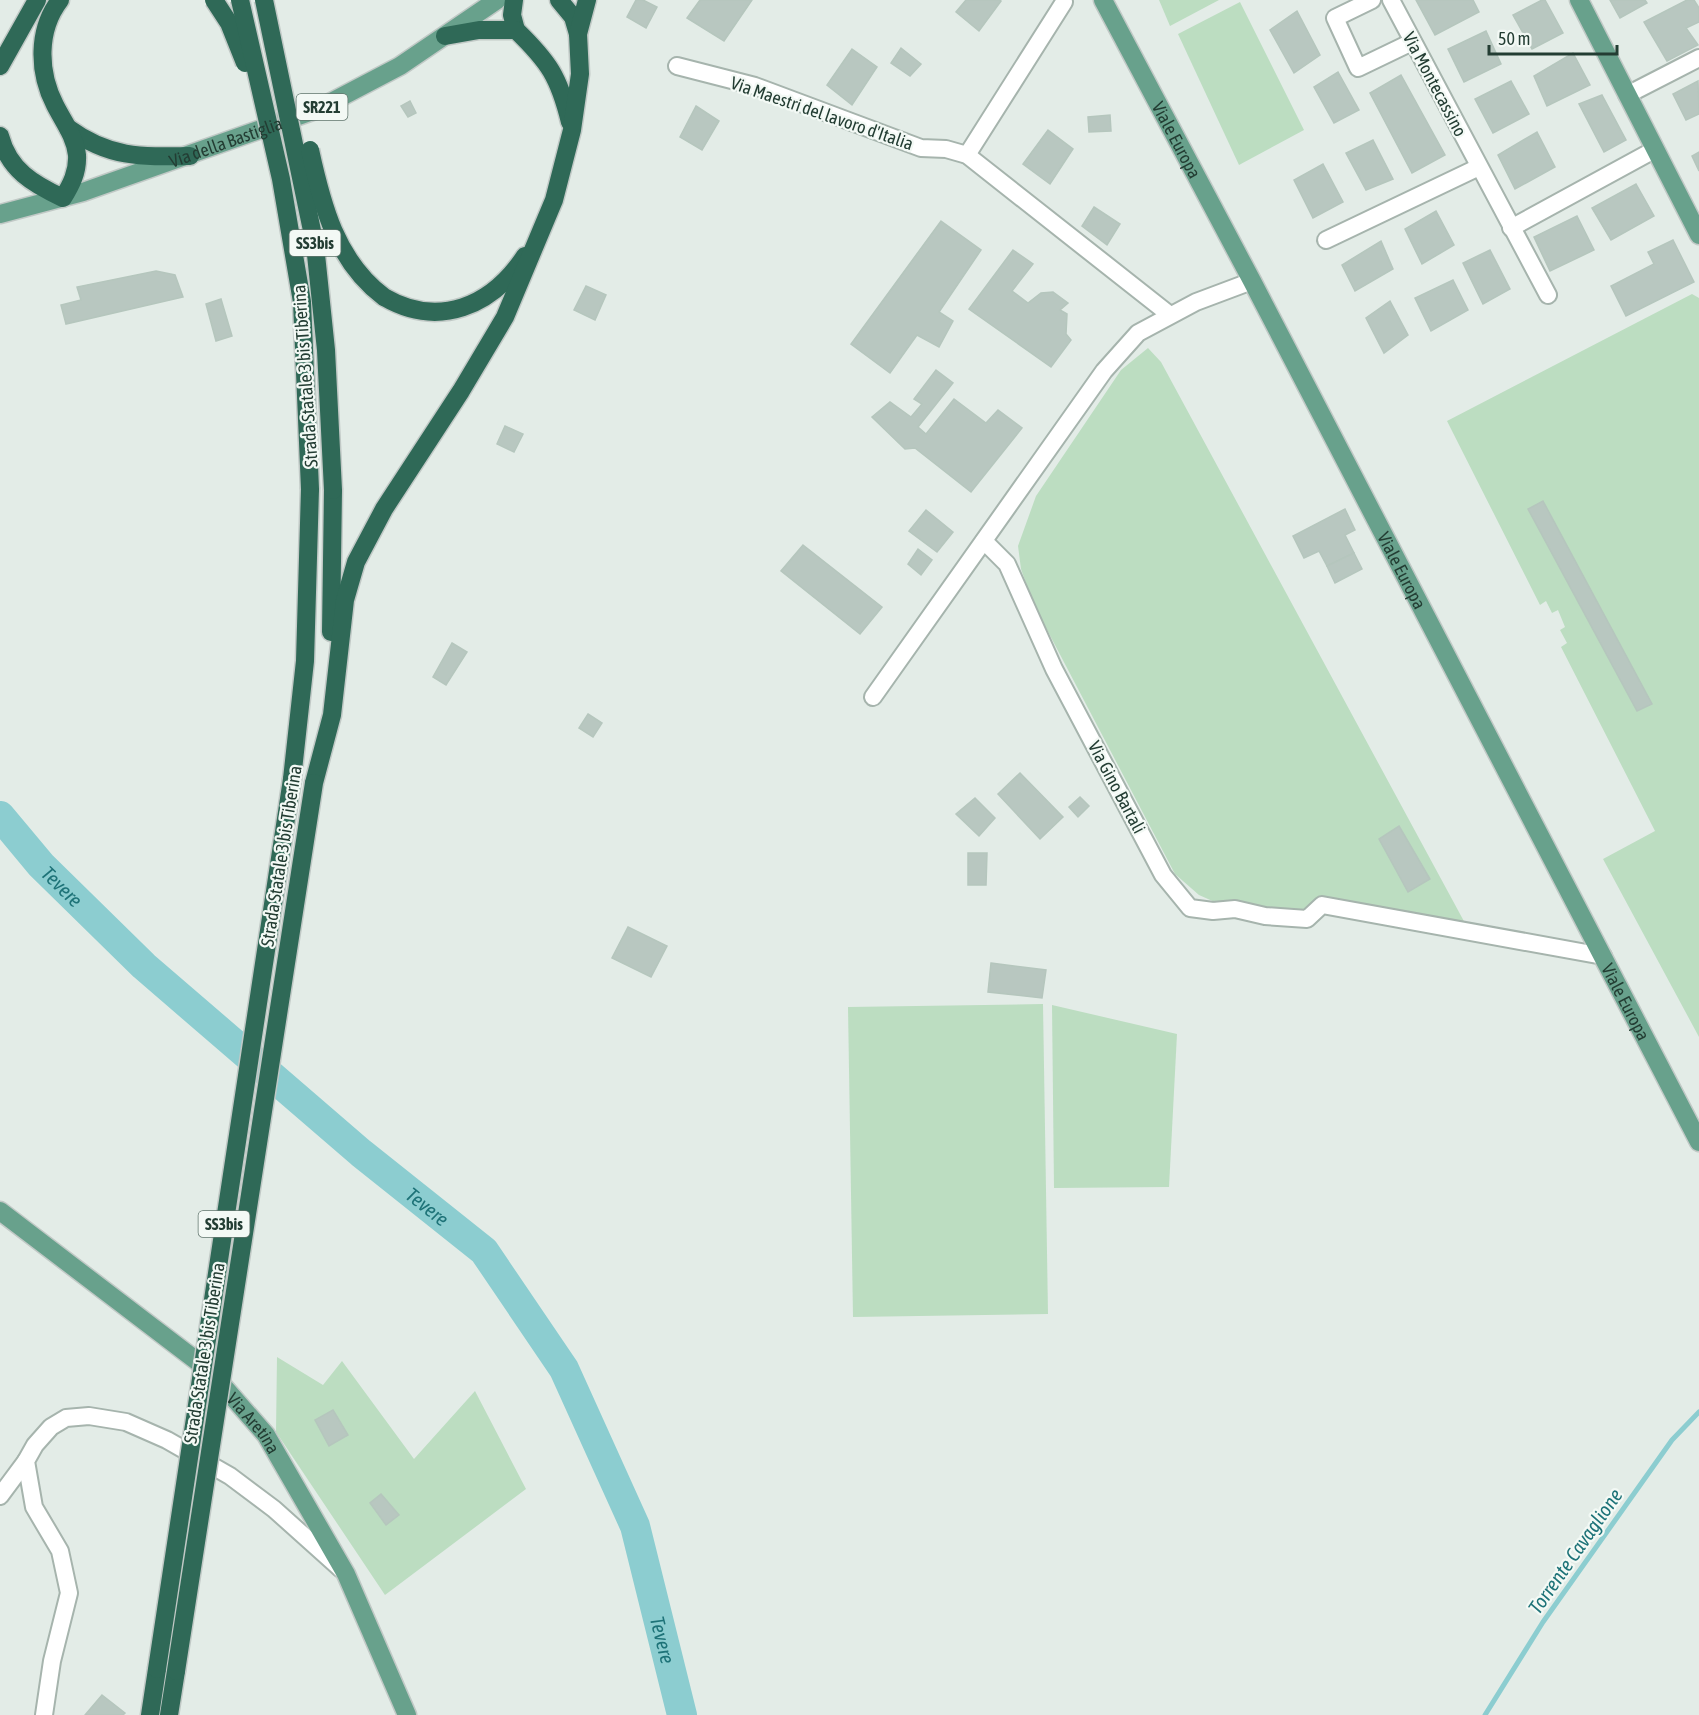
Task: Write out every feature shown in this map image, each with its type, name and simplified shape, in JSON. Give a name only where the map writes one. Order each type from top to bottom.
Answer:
[{"type":"highway","points":[[0,68],[37,0]]},
{"type":"highway","points":[[0,136],[16,169],[35,184],[63,198],[74,178],[75,145],[69,128],[48,91],[42,61],[46,26],[60,0]]},
{"type":"highway","points":[[214,0],[233,31],[247,69],[284,244],[302,302]]},
{"type":"highway","name":"Strada Statale 3 bis Tiberina","points":[[169,1715],[166,1670],[292,779],[304,661],[310,489],[302,302],[281,179],[240,0]]},
{"type":"highway","points":[[514,0],[512,15],[516,30],[540,54],[555,74],[572,130]]},
{"type":"highway","points":[[314,783],[332,715],[345,600],[356,562],[384,510],[498,331],[544,227],[563,173],[580,74],[578,34],[573,17],[559,0]]},
{"type":"highway","points":[[578,34],[587,0]]},
{"type":"highway","points":[[266,7],[290,60],[317,183],[334,233],[356,271],[384,297],[408,308],[432,312],[447,311],[475,303],[493,293],[507,280],[544,227]]},
{"type":"highway","name":"Strada Statale 3 bis Tiberina","points":[[150,1715],[166,1670],[314,783],[329,661],[333,490],[326,350],[315,245],[266,7]]},
{"type":"highway","points":[[445,36],[479,30],[516,30]]},
{"type":"highway","points":[[69,128],[89,143],[112,152],[138,156],[189,156]]},
{"type":"main road","name":"Via della Bastiglia","points":[[0,214],[63,198],[189,156],[318,109],[382,76],[497,0]]},
{"type":"main road","name":"Viale Europa","points":[[1103,0],[1252,281],[1699,1142]]},
{"type":"main road","points":[[1579,0],[1654,150],[1697,227]]},
{"type":"main road","name":"Via Aretina","points":[[0,1211],[210,1371],[266,1435],[346,1574],[407,1715]]},
{"type":"street","points":[[1372,0],[1335,18],[1358,68],[1412,42]]},
{"type":"street","name":"Via Montecassino","points":[[1390,0],[1548,296]]},
{"type":"street","points":[[967,155],[1064,2]]},
{"type":"street","points":[[1627,94],[1699,58]]},
{"type":"street","name":"Via Maestri del lavoro d'Italia","points":[[677,66],[755,86],[921,148],[946,149],[967,155],[1170,315]]},
{"type":"street","points":[[1511,228],[1654,150]]},
{"type":"street","points":[[1326,240],[1479,167]]},
{"type":"street","points":[[873,698],[1104,371],[1138,333],[1170,315],[1252,281]]},
{"type":"street","name":"Via Gino Bartali","points":[[984,542],[1007,564],[1054,669],[1163,875],[1190,908],[1213,911],[1235,909],[1264,916],[1307,919],[1322,905],[1604,956]]},
{"type":"street","points":[[0,1496],[35,1445],[51,1427],[66,1418],[89,1416],[126,1422],[167,1440],[230,1476],[274,1509],[346,1574]]},
{"type":"street","points":[[26,1461],[34,1507],[60,1551],[69,1593],[52,1661],[44,1715]]},
{"type":"green space","points":[[1159,0],[1219,0],[1170,26]]},
{"type":"green space","points":[[1240,2],[1304,130],[1239,165],[1178,34]]},
{"type":"green space","points":[[1692,294],[1699,298],[1699,1037],[1603,859],[1655,831],[1561,647],[1567,643],[1560,630],[1565,627],[1558,610],[1552,613],[1546,601],[1540,605],[1447,421]]},
{"type":"green space","points":[[1148,348],[1161,362],[1466,925],[1262,909],[1217,903],[1199,895],[1175,874],[1033,603],[1021,569],[1018,546],[1036,496],[1121,370]]},
{"type":"green space","points":[[1043,1004],[1048,1314],[853,1317],[848,1007]]},
{"type":"green space","points":[[1052,1005],[1177,1034],[1169,1187],[1054,1188]]},
{"type":"green space","points":[[277,1357],[323,1385],[342,1361],[414,1459],[475,1391],[526,1489],[385,1595],[276,1432]]},
{"type":"building","points":[[636,0],[643,0],[657,7],[646,28],[627,17]]},
{"type":"building","points":[[700,0],[752,0],[724,41],[687,18]]},
{"type":"building","points":[[966,0],[1001,1],[979,31],[956,12]]},
{"type":"building","points":[[1416,0],[1473,0],[1479,12],[1435,35]]},
{"type":"building","points":[[1545,0],[1563,33],[1532,49],[1513,15]]},
{"type":"building","points":[[1610,0],[1645,0],[1647,3],[1620,18]]},
{"type":"building","points":[[1687,0],[1694,0],[1699,8],[1699,22],[1686,28],[1698,45],[1667,61],[1644,22]]},
{"type":"building","points":[[1297,11],[1320,55],[1294,73],[1270,30]]},
{"type":"building","points":[[1486,31],[1501,64],[1464,82],[1448,49]]},
{"type":"building","points":[[901,48],[921,64],[910,76],[891,63]]},
{"type":"building","points":[[852,49],[877,67],[852,105],[827,85]]},
{"type":"building","points":[[1573,53],[1590,85],[1547,106],[1534,76]]},
{"type":"building","points":[[1338,72],[1359,110],[1334,123],[1314,87]]},
{"type":"building","points":[[1401,75],[1445,155],[1412,173],[1370,93]]},
{"type":"building","points":[[1511,81],[1529,114],[1493,133],[1475,99]]},
{"type":"building","points":[[1698,81],[1699,114],[1686,120],[1673,94]]},
{"type":"building","points":[[1602,95],[1626,140],[1604,152],[1579,104]]},
{"type":"building","points":[[410,101],[416,113],[408,117],[401,106]]},
{"type":"building","points":[[696,106],[719,121],[702,150],[680,137]]},
{"type":"building","points":[[1110,115],[1111,131],[1089,132],[1088,117]]},
{"type":"building","points":[[1048,130],[1073,149],[1050,184],[1023,164]]},
{"type":"building","points":[[1537,132],[1555,167],[1515,189],[1498,155]]},
{"type":"building","points":[[1373,140],[1393,179],[1366,190],[1346,153]]},
{"type":"building","points":[[1699,152],[1699,171],[1692,156]]},
{"type":"building","points":[[1323,164],[1343,202],[1313,218],[1294,180]]},
{"type":"building","points":[[1636,184],[1654,216],[1611,240],[1592,208]]},
{"type":"building","points":[[1094,207],[1120,224],[1107,245],[1082,226]]},
{"type":"building","points":[[1436,211],[1454,245],[1422,264],[1405,229]]},
{"type":"building","points":[[1577,216],[1594,250],[1550,271],[1534,237]]},
{"type":"building","points":[[941,221],[981,250],[939,312],[953,321],[939,347],[917,335],[890,373],[851,344]]},
{"type":"building","points":[[1673,240],[1694,282],[1626,316],[1611,286],[1654,264],[1648,252]]},
{"type":"building","points":[[1381,241],[1393,269],[1355,291],[1342,265]]},
{"type":"building","points":[[1013,250],[1033,264],[1012,291],[1028,303],[1041,293],[1053,292],[1068,303],[1060,310],[1067,314],[1066,334],[1071,340],[1051,367],[969,309]]},
{"type":"building","points":[[1490,250],[1510,289],[1483,304],[1463,263]]},
{"type":"building","points":[[156,271],[175,275],[183,297],[66,324],[61,305],[81,300],[77,287]]},
{"type":"building","points":[[1453,280],[1468,310],[1431,331],[1415,298]]},
{"type":"building","points":[[586,286],[606,295],[595,320],[574,310]]},
{"type":"building","points":[[221,299],[232,336],[216,341],[206,304]]},
{"type":"building","points":[[1390,301],[1408,335],[1384,353],[1366,318]]},
{"type":"building","points":[[936,370],[953,383],[918,427],[926,434],[954,399],[986,423],[998,410],[1022,428],[971,492],[915,448],[905,449],[872,417],[890,402],[911,417],[922,404],[914,399]]},
{"type":"building","points":[[505,426],[523,434],[514,452],[497,444]]},
{"type":"building","points":[[1543,501],[1652,704],[1637,711],[1528,509]]},
{"type":"building","points":[[1345,509],[1355,530],[1345,535],[1354,553],[1327,566],[1319,551],[1304,558],[1293,536]]},
{"type":"building","points":[[926,510],[953,532],[937,552],[909,531]]},
{"type":"building","points":[[803,545],[882,607],[860,634],[781,571]]},
{"type":"building","points":[[918,549],[932,560],[921,575],[908,564]]},
{"type":"building","points":[[1354,553],[1362,569],[1335,583],[1327,566]]},
{"type":"building","points":[[452,643],[467,652],[446,685],[433,677]]},
{"type":"building","points":[[588,714],[602,723],[593,737],[579,728]]},
{"type":"building","points":[[1020,773],[1063,817],[1040,839],[998,794]]},
{"type":"building","points":[[1080,797],[1089,806],[1078,817],[1069,807]]},
{"type":"building","points":[[975,798],[995,818],[979,836],[956,814]]},
{"type":"building","points":[[1399,826],[1430,879],[1408,892],[1379,839]]},
{"type":"building","points":[[968,853],[987,853],[986,885],[968,885]]},
{"type":"building","points":[[628,927],[667,946],[651,977],[612,958]]},
{"type":"building","points":[[991,963],[1046,970],[1042,998],[988,992]]},
{"type":"building","points":[[333,1410],[348,1435],[329,1446],[315,1420]]},
{"type":"building","points":[[381,1494],[399,1515],[386,1525],[370,1503]]},
{"type":"building","points":[[102,1695],[125,1713],[123,1715],[85,1715]]},
{"type":"waterway","name":"Tevere","points":[[0,816],[41,865],[144,966],[361,1153],[484,1251],[564,1369],[635,1526],[682,1715]]},
{"type":"waterway","name":"Torrente Cavaglione","points":[[1485,1715],[1543,1622],[1672,1440],[1699,1412]]}]
